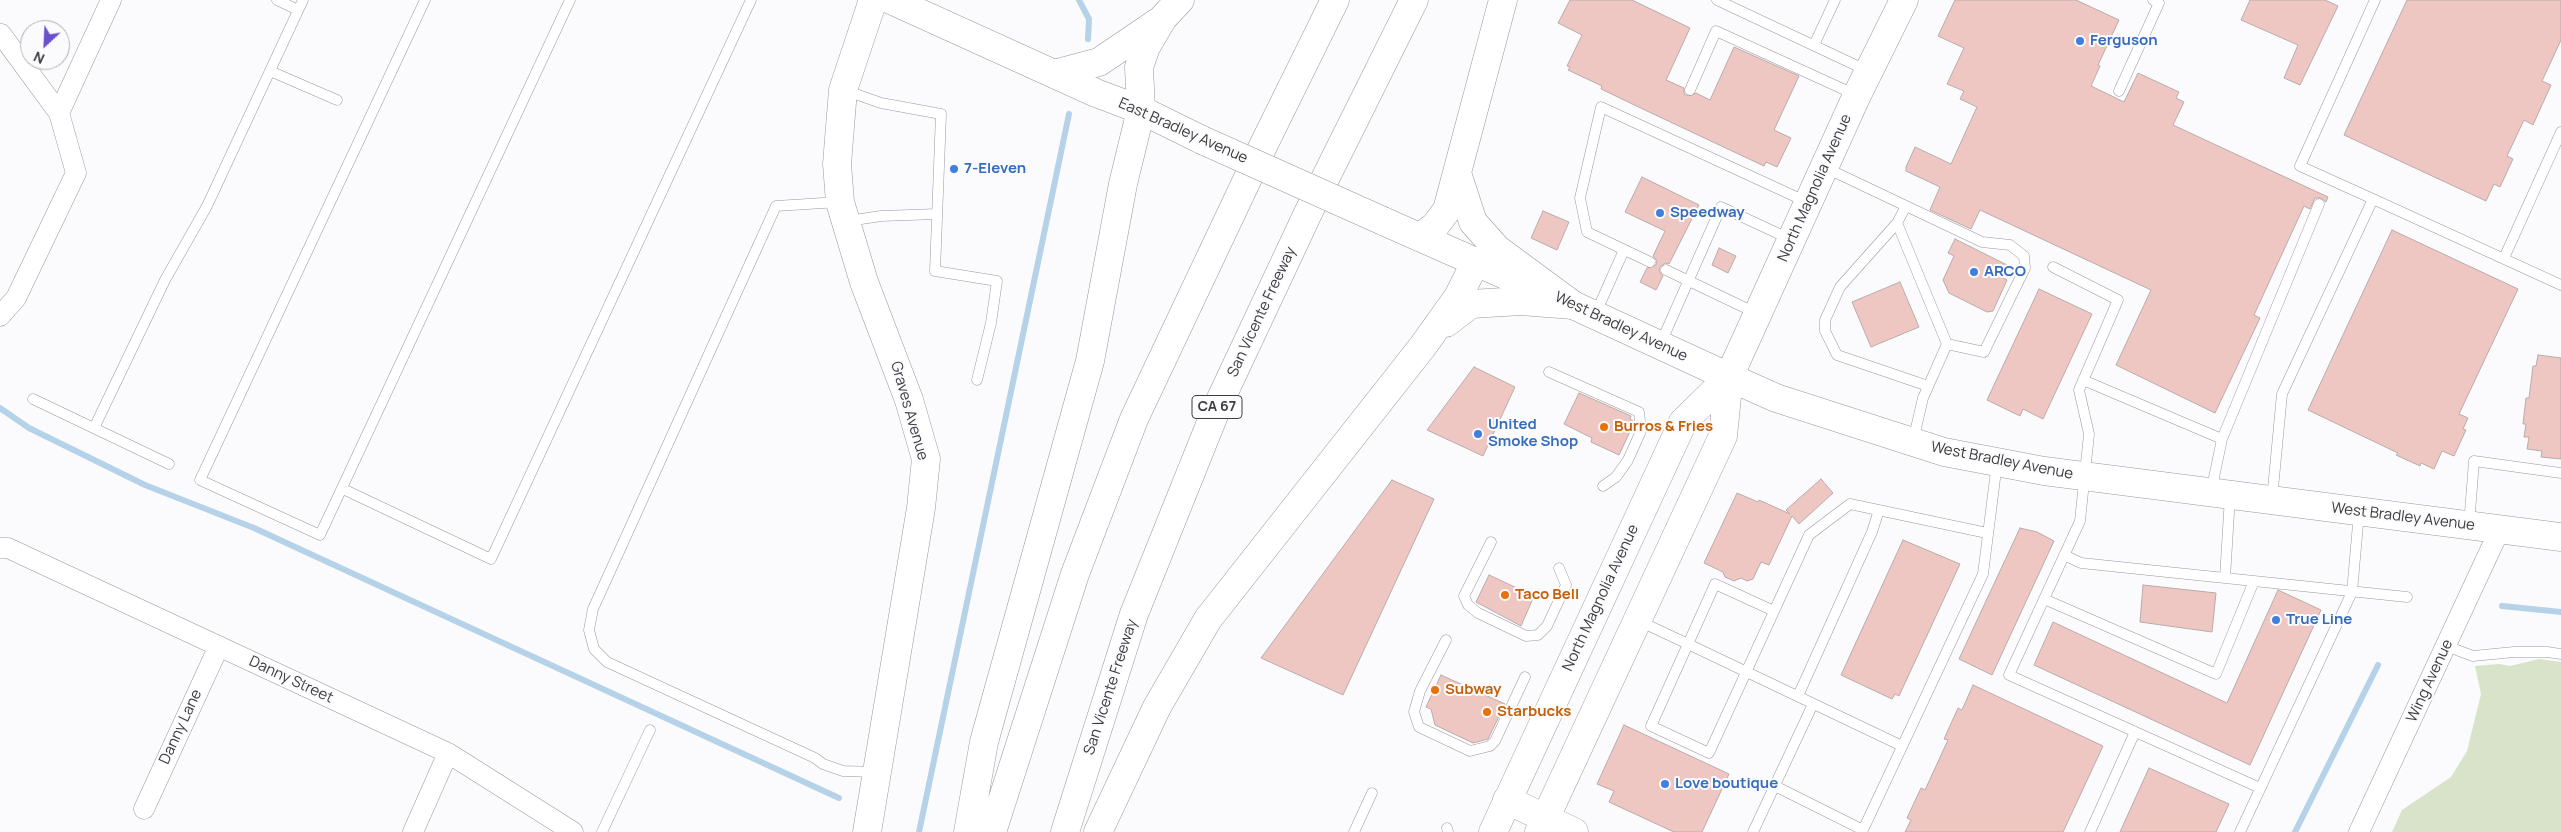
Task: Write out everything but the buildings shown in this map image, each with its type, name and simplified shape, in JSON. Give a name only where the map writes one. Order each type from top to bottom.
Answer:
[{"type":"main road","name":"Graves Avenue","points":[[868,832],[876,772],[921,508],[926,459],[909,400],[864,282],[842,212],[836,164],[844,90],[873,0]]},
{"type":"main road","name":"East Bradley Avenue","points":[[891,0],[1096,93],[1141,110],[1202,140],[1382,221],[1476,261]]},
{"type":"main road","points":[[992,832],[1076,574],[1134,419],[1265,142],[1335,0]]},
{"type":"main road","name":"San Vicente Freeway","points":[[1065,832],[1134,614],[1218,405],[1309,211],[1414,0]]},
{"type":"main road","points":[[1420,237],[1435,226],[1447,210],[1503,0]]},
{"type":"main road","name":"North Magnolia Avenue","points":[[1542,825],[1722,436],[1729,378],[1863,83],[1904,0]]},
{"type":"main road","points":[[1054,74],[1099,62],[1171,9]]},
{"type":"main road","points":[[968,832],[984,742],[1090,361],[1123,184],[1141,110],[1139,67],[1146,47],[1171,9]]},
{"type":"main road","points":[[1457,173],[1473,222],[1498,250],[1584,310]]},
{"type":"main road","points":[[1098,832],[1157,707],[1208,620],[1423,346],[1458,297],[1476,261]]},
{"type":"main road","name":"West Bradley Avenue","points":[[1476,261],[1776,398],[1944,452],[2084,476],[2561,537]]},
{"type":"main road","points":[[1423,346],[1453,316],[1471,304],[1521,301],[1584,310]]},
{"type":"main road","name":"North Magnolia Avenue","points":[[1493,832],[1682,422],[1729,378]]},
{"type":"main road","points":[[1507,800],[1542,825],[1574,832]]},
{"type":"street","points":[[59,113],[111,0]]},
{"type":"street","points":[[0,316],[16,298],[76,173],[59,113],[1,34]]},
{"type":"street","name":"Wing Avenue","points":[[2359,832],[2500,530]]},
{"type":"street","name":"Danny Street","points":[[0,548],[8,548],[448,753],[573,832]]},
{"type":"street","name":"Danny Lane","points":[[144,809],[219,646]]},
{"type":"street","points":[[413,832],[448,753]]},
{"type":"lane","points":[[277,0],[298,10]]},
{"type":"lane","points":[[94,428],[165,280],[207,206],[303,0]]},
{"type":"lane","points":[[425,0],[200,480],[320,535],[570,0]]},
{"type":"lane","points":[[343,489],[491,558],[751,0]]},
{"type":"lane","points":[[1717,0],[1814,45],[1863,83]]},
{"type":"lane","points":[[1814,45],[1835,0]]},
{"type":"lane","points":[[2119,91],[2159,3],[2153,0]]},
{"type":"lane","points":[[2375,0],[2300,166],[2561,285]]},
{"type":"lane","points":[[1690,90],[1716,31],[1863,83]]},
{"type":"lane","points":[[270,70],[337,100]]},
{"type":"lane","points":[[844,90],[882,103],[941,114],[935,271],[997,281],[991,323],[977,380]]},
{"type":"lane","points":[[1650,262],[1587,232],[1580,198],[1602,107],[1808,203]]},
{"type":"lane","points":[[2504,258],[2561,132]]},
{"type":"lane","points":[[1825,167],[1982,242],[2010,245],[2021,252],[2026,261],[1984,352],[1947,344]]},
{"type":"lane","points":[[2272,500],[2282,394],[2373,199]]},
{"type":"lane","points":[[2225,578],[2221,494],[2222,440],[2319,204]]},
{"type":"lane","points":[[876,772],[842,771],[823,764],[815,758],[607,662],[594,649],[588,630],[593,609],[776,206],[881,216],[937,214]]},
{"type":"lane","points":[[1906,206],[1897,223],[1840,287],[1825,320],[1825,331],[1837,355],[1928,386]]},
{"type":"lane","points":[[1660,346],[1721,207],[1791,240]]},
{"type":"lane","points":[[1897,223],[1947,344],[1923,398],[1913,442]]},
{"type":"lane","points":[[1584,310],[1624,250]]},
{"type":"lane","points":[[2053,267],[2118,300],[2078,390],[2088,434],[2080,521],[2009,675],[2260,788]]},
{"type":"lane","points":[[1666,270],[1758,314]]},
{"type":"lane","points":[[1548,372],[1639,412],[1641,430],[1628,460],[1616,477],[1603,486]]},
{"type":"lane","points":[[2083,380],[2222,440]]},
{"type":"lane","points":[[33,399],[170,464]]},
{"type":"lane","points":[[2469,526],[2474,461],[2561,473]]},
{"type":"lane","points":[[1775,786],[1862,831],[1983,574],[1997,462]]},
{"type":"lane","points":[[1774,611],[1715,584],[1650,726],[1709,753],[1774,611],[1808,535],[1850,504],[1987,533]]},
{"type":"lane","points":[[1798,696],[1872,532],[1878,510]]},
{"type":"lane","points":[[2240,832],[2352,592],[2359,511]]},
{"type":"lane","points":[[1491,542],[1464,596],[1468,605],[1478,612],[1526,636],[1538,635],[1547,626],[1566,585],[1559,568]]},
{"type":"lane","points":[[2064,555],[2081,562],[2407,597]]},
{"type":"lane","points":[[2044,599],[2216,674],[2254,581]]},
{"type":"lane","points":[[1637,620],[1902,746]]},
{"type":"lane","points":[[1446,640],[1420,691],[1414,712],[1419,727],[1470,751],[1490,746],[1495,741],[1525,677]]},
{"type":"lane","points":[[2446,646],[2473,656],[2514,652],[2561,654]]},
{"type":"lane","points":[[1753,832],[1813,704]]},
{"type":"lane","points":[[602,832],[650,730]]},
{"type":"lane","points":[[2090,832],[2134,732]]},
{"type":"lane","points":[[1354,832],[1372,793]]},
{"type":"green space","points":[[2539,659],[2561,662],[2561,832],[2392,832],[2402,810],[2451,777],[2467,751],[2481,694],[2475,666],[2499,664],[2510,666]]},
{"type":"waterway","points":[[1079,0],[1089,19],[1088,39]]},
{"type":"waterway","points":[[919,832],[1069,114]]},
{"type":"waterway","points":[[0,408],[29,428],[145,485],[254,528],[839,798]]},
{"type":"waterway","points":[[2502,606],[2561,612]]},
{"type":"waterway","points":[[2295,832],[2378,665]]},
{"type":"place","name":"Ferguson","points":[[2080,41]]},
{"type":"place","name":"7-Eleven","points":[[954,169]]},
{"type":"place","name":"Speedway","points":[[1660,213]]},
{"type":"place","name":"ARCO","points":[[1974,272]]},
{"type":"place","name":"Burros & Fries","points":[[1604,427]]},
{"type":"place","name":"United Smoke Shop","points":[[1478,434]]},
{"type":"place","name":"Taco Bell","points":[[1505,595]]},
{"type":"place","name":"True Line","points":[[2276,620]]},
{"type":"place","name":"Subway","points":[[1435,690]]},
{"type":"place","name":"Starbucks","points":[[1487,712]]},
{"type":"place","name":"Love boutique","points":[[1665,784]]}]
